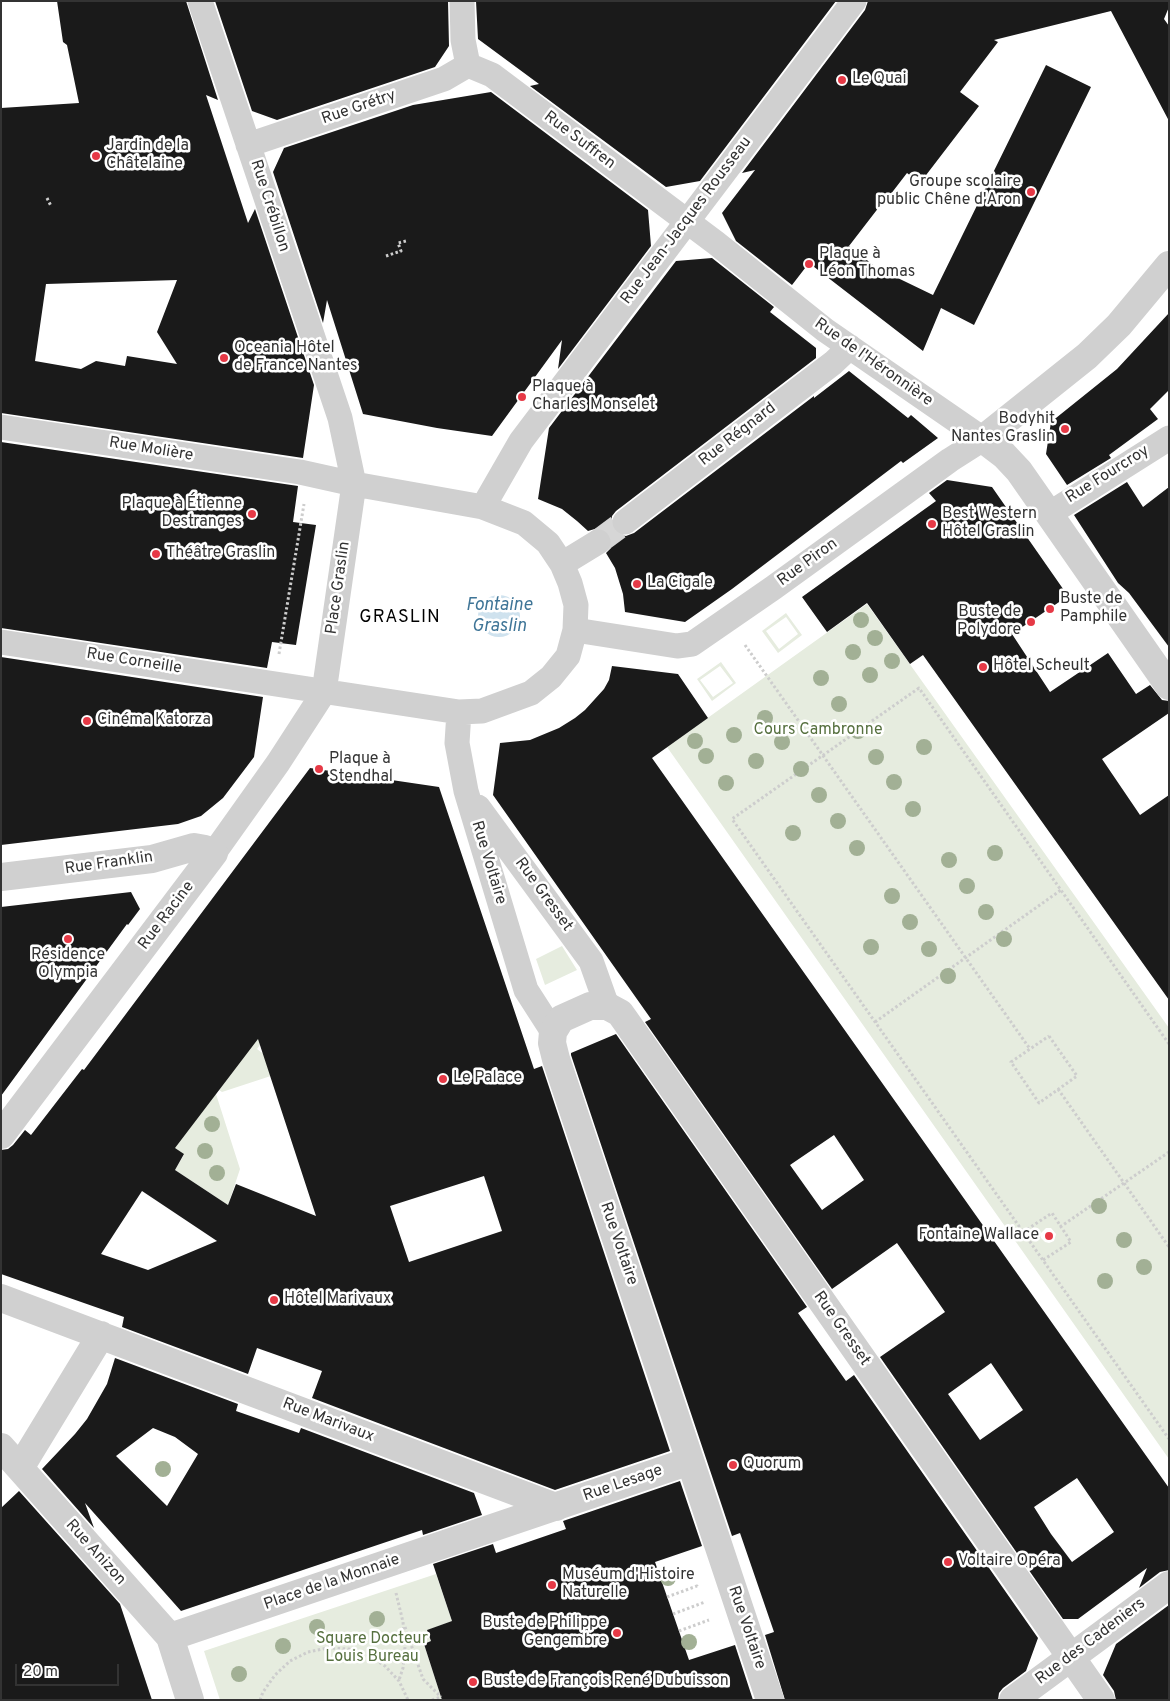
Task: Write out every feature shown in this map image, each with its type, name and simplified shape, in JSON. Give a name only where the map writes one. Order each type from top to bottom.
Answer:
[{"type":"street","name":"Rue Crébillon","points":[[200,1],[337,410]]},
{"type":"street","points":[[462,1],[463,40],[468,65]]},
{"type":"street","name":"Rue Jean-Jacques Rousseau","points":[[483,507],[521,441],[854,1]]},
{"type":"street","name":"Rue Grétry","points":[[248,145],[444,79],[468,65]]},
{"type":"street","name":"Rue Suffren","points":[[468,65],[492,75],[686,222]]},
{"type":"street","name":"Rue de l'Héronnière","points":[[686,222],[716,243],[825,330],[1004,455],[1019,471],[1169,686]]},
{"type":"street","points":[[983,439],[1087,356],[1119,325],[1169,266]]},
{"type":"street","name":"Rue Régnard","points":[[625,522],[850,348]]},
{"type":"street","name":"Place Graslin","points":[[324,692],[354,484],[337,410]]},
{"type":"street","name":"Rue Molière","points":[[1,428],[300,472],[354,484]]},
{"type":"street","name":"Rue Fourcroy","points":[[1049,514],[1169,438]]},
{"type":"street","name":"Rue Piron","points":[[575,630],[685,646],[692,644],[950,460],[983,439]]},
{"type":"street","points":[[324,692],[459,712],[482,711],[530,692],[551,677],[568,656],[575,630],[576,605],[562,564],[548,542],[524,523],[483,507],[354,484]]},
{"type":"street","points":[[562,564],[598,542]]},
{"type":"street","name":"Rue Corneille","points":[[1,642],[324,692]]},
{"type":"street","name":"Rue Racine","points":[[1,1135],[214,854],[278,763],[324,692]]},
{"type":"street","points":[[459,712],[457,743],[466,791]]},
{"type":"street","name":"Rue Gresset","points":[[466,791],[591,961],[607,1006],[620,1013],[625,1020],[1101,1700]]},
{"type":"street","name":"Rue Voltaire","points":[[466,791],[526,990],[553,1032],[552,1043],[556,1060],[770,1700]]},
{"type":"street","name":"Rue Franklin","points":[[1,878],[152,859],[194,847],[205,849],[214,854]]},
{"type":"street","points":[[553,1032],[561,1019],[574,1012],[590,1006],[607,1006]]},
{"type":"street","name":"Rue Marivaux","points":[[1,1298],[556,1507]]},
{"type":"street","points":[[20,1468],[101,1335]]},
{"type":"street","name":"Rue Anizon","points":[[1,1447],[170,1637]]},
{"type":"street","name":"Rue Lesage","points":[[556,1507],[690,1461]]},
{"type":"street","name":"Place de la Monnaie","points":[[170,1637],[556,1507]]},
{"type":"street","name":"Rue des Cadeniers","points":[[1013,1700],[1169,1585]]},
{"type":"street","points":[[170,1637],[190,1700]]},
{"type":"path","points":[[386,256],[401,251],[398,243],[406,241]]},
{"type":"path","points":[[281,642],[304,503]]},
{"type":"path","points":[[727,620],[1030,1049]]},
{"type":"path","points":[[1169,1044],[919,688],[732,820],[1169,1438]]},
{"type":"path","points":[[875,1022],[1061,890]]},
{"type":"path","points":[[1049,1036],[1077,1076],[1039,1102],[1011,1062],[1030,1049],[1049,1036]]},
{"type":"path","points":[[1058,1089],[1169,1247]]},
{"type":"path","points":[[1060,1227],[1169,1152]]},
{"type":"path","points":[[1023,1232],[1052,1214],[1071,1242],[1043,1260]]},
{"type":"path","points":[[386,1565],[423,1679],[441,1698]]},
{"type":"path","points":[[667,1596],[695,1587]]},
{"type":"path","points":[[673,1614],[700,1604]]},
{"type":"path","points":[[399,1681],[403,1668],[405,1647],[404,1622]]},
{"type":"path","points":[[679,1631],[704,1622]]},
{"type":"path","points":[[260,1700],[274,1675],[290,1662],[308,1652],[328,1648],[348,1649],[368,1655],[385,1666],[399,1681],[408,1700]]},
{"type":"path","points":[[432,1700],[441,1698]]},
{"type":"green space","name":"Cours Cambronne","points":[[867,604],[1169,1028],[1169,1459],[667,747]],"holes":[[[1046,1228],[1051,1228],[1056,1234],[1054,1241],[1045,1242],[1041,1238],[1041,1233]]]},
{"type":"green space","points":[[786,613],[802,635],[778,653],[762,631]],"holes":[[[786,617],[798,634],[779,649],[766,631]]]},
{"type":"green space","points":[[721,662],[736,683],[712,701],[697,679]],"holes":[[[720,666],[733,683],[713,697],[700,680]]]},
{"type":"green space","points":[[562,946],[577,970],[545,985],[536,959]]},
{"type":"green space","points":[[263,1024],[271,1030],[257,1049],[286,1071],[222,1092],[219,1090]]},
{"type":"green space","points":[[216,1094],[240,1169],[228,1205],[175,1170],[184,1155],[173,1147]]},
{"type":"green space","name":"Square Docteur Louis Bureau","points":[[436,1574],[452,1621],[428,1630],[431,1641],[424,1644],[442,1700],[220,1700],[204,1651]]},
{"type":"water","name":"Fontaine Graslin","points":[[503,595],[511,598],[517,604],[520,616],[517,628],[511,634],[495,637],[487,634],[481,628],[478,612],[481,604],[487,598]]},
{"type":"building","points":[[57,1],[186,1],[218,100],[206,95],[248,223],[255,209],[314,385],[303,458],[1,413],[1,108],[79,103],[67,45],[63,42]],"holes":[[[177,280],[157,332],[177,364],[127,356],[125,366],[96,361],[81,369],[35,361],[46,284]]]},
{"type":"building","points":[[215,1],[448,1],[449,46],[435,67],[277,120],[252,111]]},
{"type":"building","points":[[476,1],[836,1],[700,181],[666,187],[530,86],[539,84],[478,39]]},
{"type":"building","points":[[868,1],[1169,1],[1169,7],[1164,19],[1169,26],[1169,121],[1111,11],[994,40],[998,42],[960,92],[979,106],[920,183],[907,173],[849,246],[877,268],[933,295],[1046,65],[1091,87],[974,325],[941,308],[923,351],[809,263],[792,285],[736,241],[722,213],[755,170],[742,173],[865,10]]},
{"type":"building","points":[[491,92],[648,210],[651,246],[558,369],[562,340],[492,436],[363,414],[327,300],[323,323],[273,172],[284,148],[413,105]]},
{"type":"building","points":[[712,258],[774,307],[770,312],[816,348],[816,358],[616,511],[612,516],[611,523],[614,531],[626,536],[634,533],[849,371],[908,418],[911,415],[938,438],[903,463],[901,461],[732,589],[685,622],[625,612],[623,594],[615,568],[606,553],[611,548],[610,534],[598,528],[588,531],[562,509],[538,499],[549,428],[676,261]]},
{"type":"building","points":[[1169,313],[1169,390],[1150,409],[1158,419],[1109,455],[1111,458],[1067,485],[1046,454],[1051,422],[1117,369]]},
{"type":"building","name":"Théâtre Graslin","points":[[1,442],[298,486],[293,522],[316,525],[296,645],[272,642],[267,668],[1,628]]},
{"type":"building","points":[[947,480],[992,487],[1068,596],[1012,634],[1050,692],[1108,653],[1136,694],[1150,685],[1162,700],[1169,701],[1169,713],[1102,759],[1140,815],[1169,795],[1169,1000],[923,655],[910,664],[867,603],[827,632],[802,597],[936,501],[929,493]]},
{"type":"building","points":[[1127,482],[1143,507],[1169,487],[1169,647],[1129,593],[1118,583],[1074,515]]},
{"type":"building","points":[[1,657],[263,697],[254,757],[223,798],[201,816],[178,824],[1,845]]},
{"type":"building","points":[[612,666],[678,674],[708,718],[652,758],[1169,1488],[1169,1570],[1160,1572],[1139,1588],[1147,1568],[1078,1619],[1063,1619],[880,1357],[945,1312],[897,1243],[832,1289],[645,1022],[651,1019],[493,795],[500,743],[530,740],[559,728],[585,710],[604,689],[609,680]],"holes":[[[834,1135],[864,1180],[822,1210],[790,1165]],[[991,1363],[1023,1410],[980,1440],[948,1394]],[[1077,1478],[1114,1532],[1072,1562],[1034,1507]]]},
{"type":"building","points":[[310,768],[439,787],[534,1069],[542,1066],[670,1451],[555,1490],[312,1398],[322,1371],[257,1348],[248,1374],[122,1327],[124,1317],[1,1274],[1,1150],[8,1149],[13,1145],[25,1130],[31,1135],[82,1069],[84,1070]],"holes":[[[258,1039],[316,1216],[236,1184],[228,1205],[175,1170],[184,1154],[175,1148]],[[484,1176],[502,1231],[409,1262],[390,1206]],[[142,1191],[217,1241],[148,1270],[101,1254]]]},
{"type":"building","name":"Résidence Olympia","points":[[131,892],[140,909],[1,1096],[1,907]]},
{"type":"building","points":[[616,1034],[807,1307],[798,1313],[846,1381],[854,1375],[1038,1638],[1026,1671],[1003,1688],[999,1693],[998,1700],[785,1700],[765,1635],[774,1632],[740,1533],[732,1536],[571,1055],[571,1053]]},
{"type":"building","points":[[115,1358],[238,1404],[236,1411],[299,1433],[301,1428],[474,1493],[482,1515],[423,1535],[422,1530],[181,1611],[85,1503],[94,1528],[42,1469],[87,1419],[107,1384]],"holes":[[[153,1428],[175,1437],[198,1454],[167,1506],[116,1456]]]},
{"type":"building","name":"Muséum d'Histoire Naturelle","points":[[680,1481],[702,1546],[655,1562],[689,1660],[735,1645],[753,1700],[442,1700],[424,1644],[431,1641],[427,1630],[452,1621],[433,1564],[493,1544],[496,1553],[566,1529],[563,1521]]},
{"type":"building","points":[[19,1491],[120,1604],[152,1700],[1,1700],[1,1508]]},
{"type":"building","points":[[1169,1605],[1169,1700],[1116,1700],[1114,1691],[1103,1675],[1116,1644]]},
{"type":"tunnel","points":[[598,542],[625,522]]},
{"type":"place","name":"Le Quai","points":[[842,80]]},
{"type":"place","name":"Jardin de la Châtelaine","points":[[96,156]]},
{"type":"place","name":"Groupe scolaire public Chêne d'Aron","points":[[1031,192]]},
{"type":"place","name":"Plaque à Léon Thomas","points":[[809,264]]},
{"type":"place","name":"Oceania Hôtel de France Nantes","points":[[224,358]]},
{"type":"place","name":"Plaque à Charles Monselet","points":[[522,397]]},
{"type":"place","name":"Bodyhit Nantes Graslin","points":[[1065,429]]},
{"type":"place","name":"Plaque à Étienne Destranges","points":[[252,514]]},
{"type":"place","name":"Best Western Hôtel Graslin","points":[[932,524]]},
{"type":"place","name":"Théâtre Graslin","points":[[156,554]]},
{"type":"place","name":"La Cigale","points":[[637,584]]},
{"type":"place","name":"Buste de Pamphile","points":[[1050,609]]},
{"type":"place","name":"Buste de Polydore","points":[[1031,622]]},
{"type":"place","name":"Hôtel Scheult","points":[[983,667]]},
{"type":"place","name":"Cinéma Katorza","points":[[87,721]]},
{"type":"place","name":"Plaque à Stendhal","points":[[319,769]]},
{"type":"place","name":"Résidence Olympia","points":[[68,939]]},
{"type":"place","name":"Le Palace","points":[[443,1079]]},
{"type":"place","name":"Fontaine Wallace","points":[[1049,1236]]},
{"type":"place","name":"Hôtel Marivaux","points":[[274,1300]]},
{"type":"place","name":"Quorum","points":[[733,1465]]},
{"type":"place","name":"Voltaire Opéra","points":[[948,1562]]},
{"type":"place","name":"Muséum d'Histoire Naturelle","points":[[552,1585]]},
{"type":"place","name":"Buste de Philippe Gengembre","points":[[617,1633]]},
{"type":"place","name":"Buste de François René Dubuisson","points":[[473,1682]]},
{"type":"district","name":"GRASLIN","points":[[400,618]]}]
